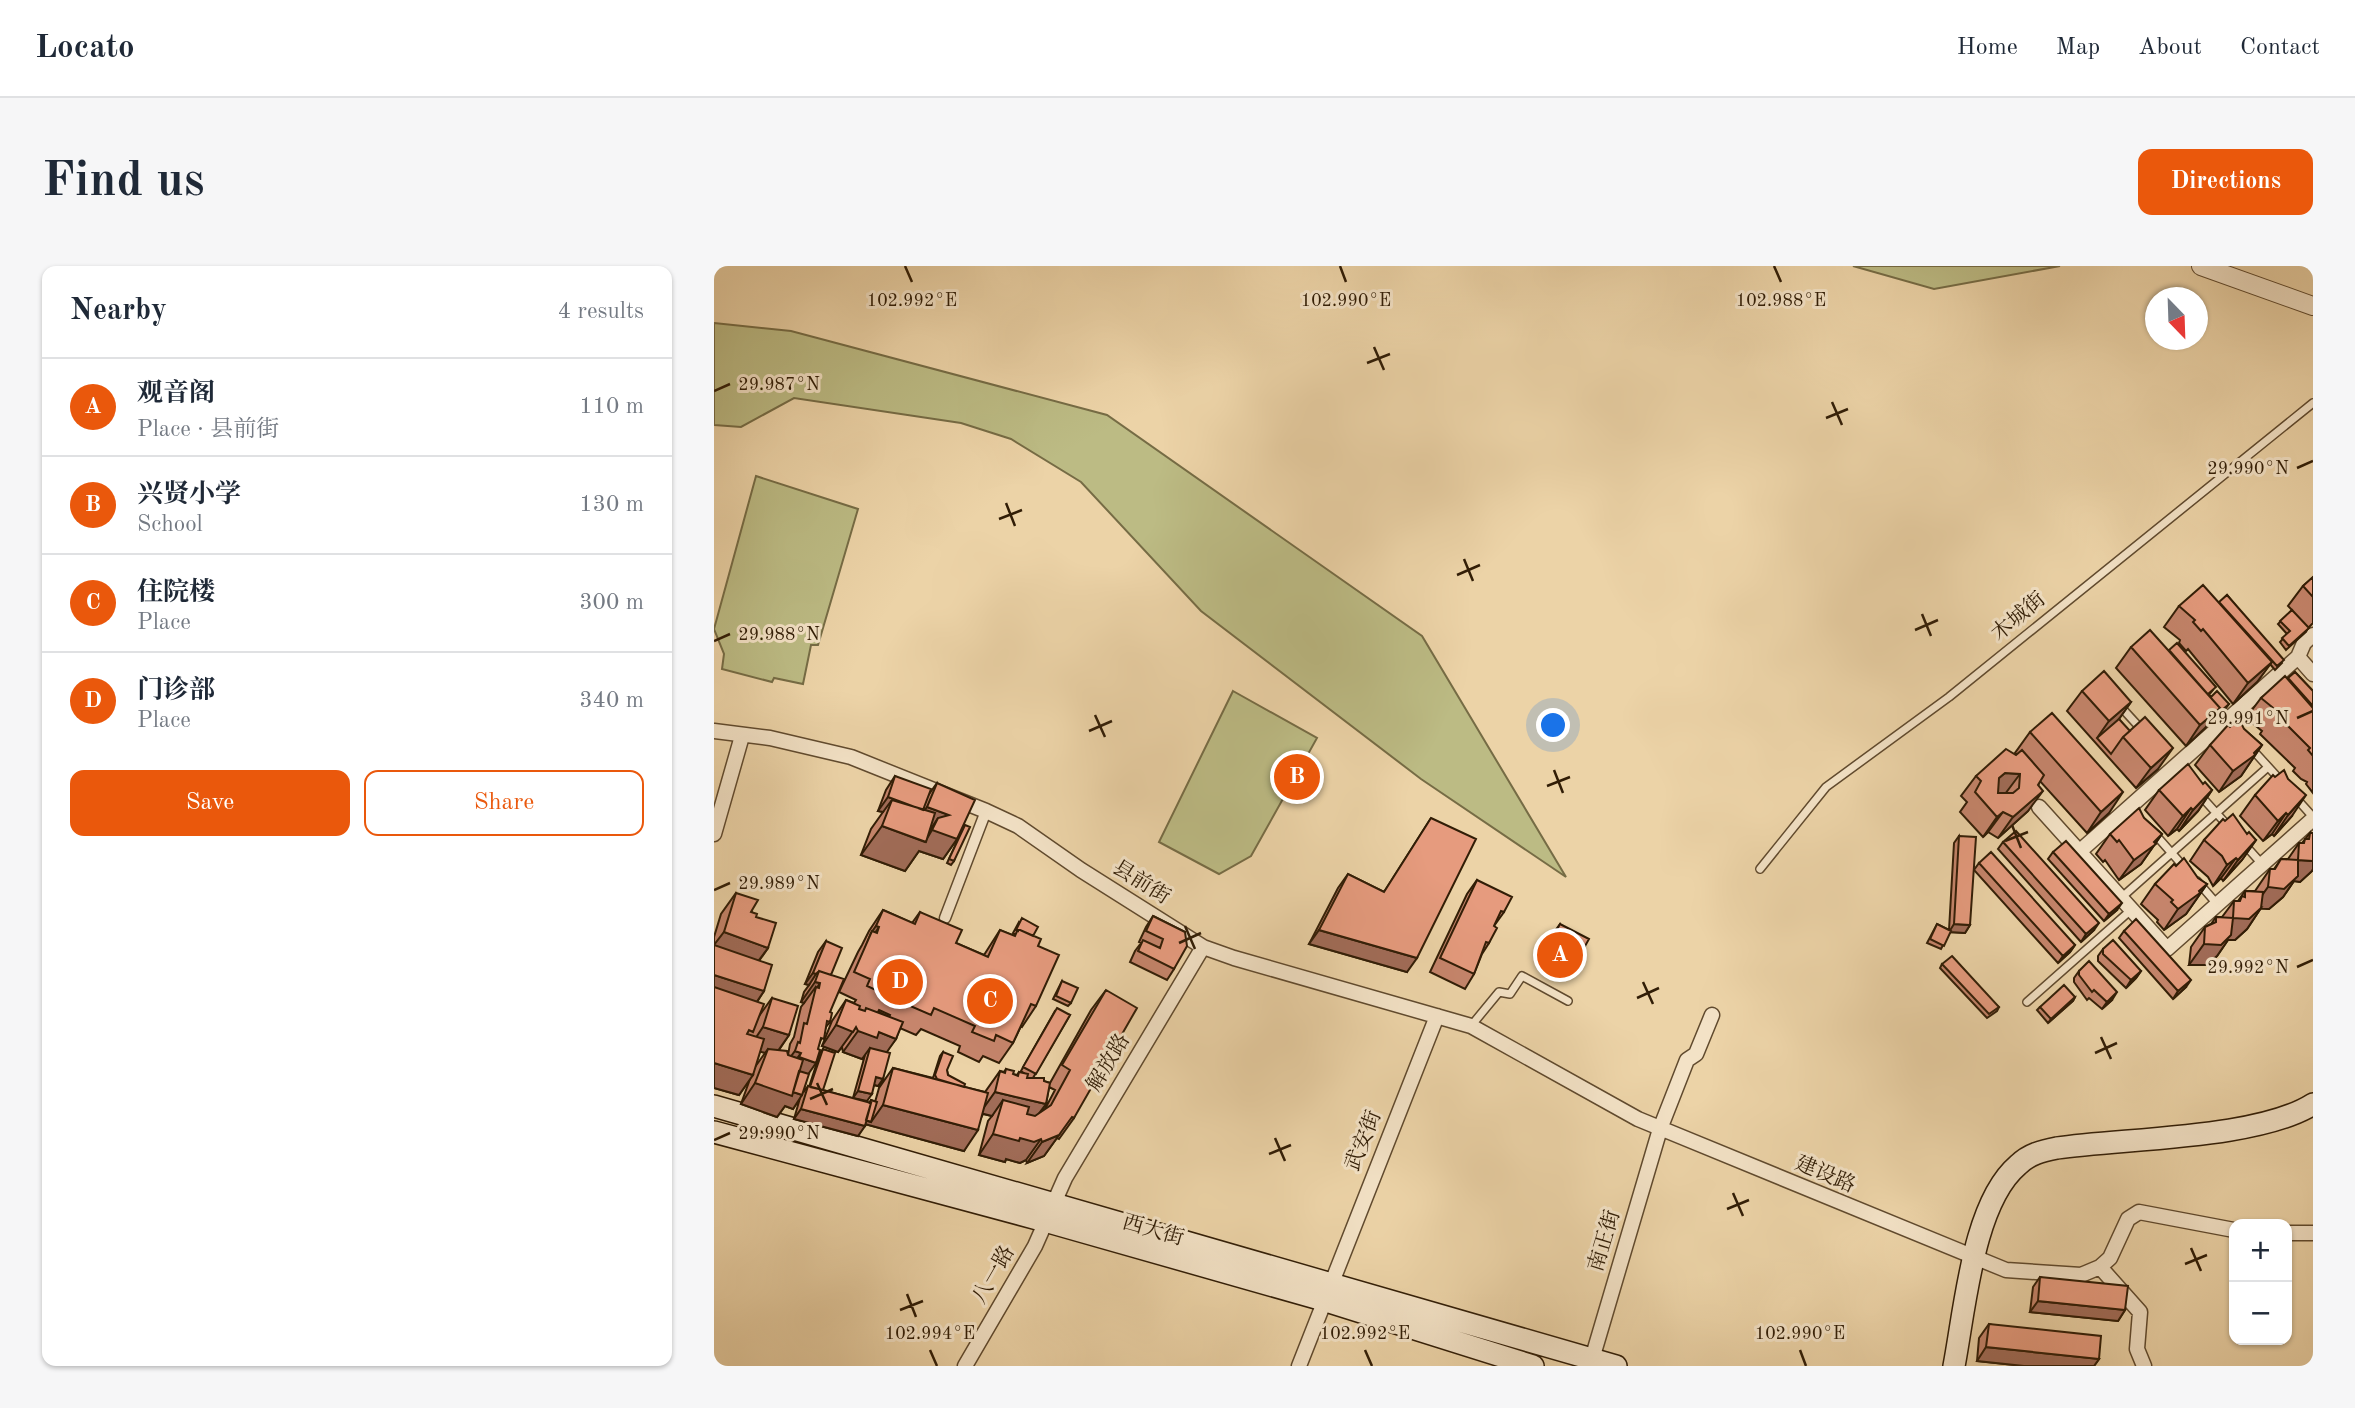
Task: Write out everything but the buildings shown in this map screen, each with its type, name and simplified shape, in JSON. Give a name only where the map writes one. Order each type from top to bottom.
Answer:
[{"type":"main road","points":[[1954,1366],[1984,1217],[2001,1184],[2017,1165],[2035,1153],[2088,1143],[2235,1128],[2289,1116],[2313,1104]]},
{"type":"main road","name":"西大街","points":[[714,1106],[1049,1211],[1327,1291],[1592,1363],[1616,1366]]},
{"type":"main road","name":"西大街","points":[[714,1132],[1049,1211]]},
{"type":"main road","name":"西大街","points":[[1327,1291],[1532,1366]]},
{"type":"street","points":[[2201,266],[2313,306]]},
{"type":"street","points":[[2080,852],[2175,767],[2231,725],[2298,657],[2304,643],[2313,635]]},
{"type":"street","points":[[2298,657],[2313,674]]},
{"type":"street","name":"县前街","points":[[714,732],[770,738],[851,757],[986,811],[1018,826],[1081,870],[1203,947],[1471,1026],[1660,1129]]},
{"type":"street","points":[[714,835],[742,736]]},
{"type":"street","points":[[2039,807],[2167,949],[2313,818]]},
{"type":"street","points":[[945,918],[986,811]]},
{"type":"street","name":"解放路","points":[[1049,1211],[1203,947]]},
{"type":"street","name":"南正街","points":[[1592,1363],[1660,1129],[1687,1060],[1696,1054],[1712,1015]]},
{"type":"street","name":"武安街","points":[[1299,1366],[1437,1016]]},
{"type":"street","name":"建设路","points":[[1660,1129],[2006,1270],[2081,1275],[2100,1267]]},
{"type":"street","name":"八一路","points":[[965,1366],[1035,1246],[1049,1211]]},
{"type":"street","points":[[2144,1366],[2137,1349],[2140,1312],[2100,1267],[2110,1258],[2129,1219],[2139,1212],[2229,1229]]},
{"type":"street","points":[[2292,1233],[2313,1233]]},
{"type":"lane","name":"木城街","points":[[1760,869],[1826,788],[1949,697],[2313,403]]},
{"type":"lane","points":[[2114,699],[2149,738]]},
{"type":"lane","points":[[2243,739],[2313,818]]},
{"type":"lane","points":[[2027,1002],[2126,904],[2172,853],[2268,767]]},
{"type":"lane","points":[[2191,785],[2262,864]]},
{"type":"lane","points":[[2147,825],[2217,904]]},
{"type":"lane","points":[[1471,1026],[1499,992],[1510,994],[1522,976],[1568,1001]]},
{"type":"shaded area","points":[[1853,266],[2060,266],[1934,289]]},
{"type":"shaded area","points":[[714,323],[791,331],[1107,415],[1422,636],[1566,877],[1421,779],[1201,611],[1081,482],[1011,439],[961,423],[794,398],[741,427],[714,425]]},
{"type":"shaded area","points":[[756,476],[858,509],[818,645],[811,645],[803,684],[774,678],[772,682],[722,669],[724,654],[714,629]]},
{"type":"shaded area","points":[[1233,691],[1317,738],[1251,856],[1219,874],[1159,842]]},
{"type":"place","name":"兴贤小学","points":[[1297,777]]},
{"type":"place","name":"观音阁","points":[[1560,955]]},
{"type":"place","name":"门诊部","points":[[900,982]]},
{"type":"place","name":"住院楼","points":[[990,1001]]}]
